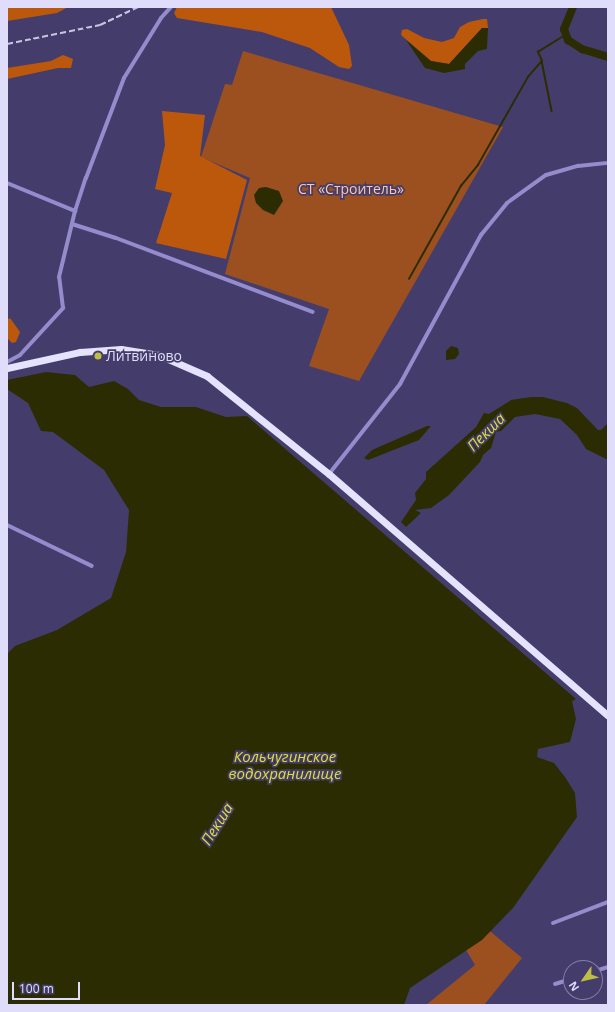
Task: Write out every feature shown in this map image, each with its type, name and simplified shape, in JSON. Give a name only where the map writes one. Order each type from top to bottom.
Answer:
[{"type":"main road","points":[[7,368],[80,352],[121,349],[145,351],[207,376],[252,410],[329,474],[608,716]]},
{"type":"street","points":[[7,362],[20,355],[63,308],[59,277],[75,211],[124,78],[161,18],[171,7]]},
{"type":"street","points":[[329,474],[400,384],[482,235],[507,203],[546,175],[578,166],[608,163]]},
{"type":"street","points":[[7,183],[75,211]]},
{"type":"street","points":[[72,224],[116,238],[313,312]]},
{"type":"street","points":[[7,525],[92,566]]},
{"type":"street","points":[[553,923],[608,902]]},
{"type":"street","points":[[554,984],[563,981]]},
{"type":"green space","name":"СТ «Строитель»","points":[[243,51],[503,127],[359,381],[309,366],[329,309],[225,274],[250,178],[201,157],[225,84],[232,85]]},
{"type":"green space","points":[[490,931],[522,958],[484,1005],[426,1005],[475,965],[466,950]]},
{"type":"shaded area","points":[[7,7],[68,7],[57,13],[7,21]]},
{"type":"shaded area","points":[[177,7],[331,7],[349,45],[352,66],[349,69],[339,67],[310,48],[262,32],[177,18],[174,13]]},
{"type":"shaded area","points":[[487,19],[488,28],[482,28],[449,64],[431,61],[401,35],[402,30],[407,29],[424,38],[442,42],[454,38],[460,27],[469,22]]},
{"type":"shaded area","points":[[63,55],[73,59],[71,68],[58,68],[7,79],[7,68],[51,61]]},
{"type":"shaded area","points":[[162,111],[205,115],[200,156],[247,180],[226,259],[156,243],[172,193],[155,189],[165,145]]},
{"type":"shaded area","points":[[10,318],[20,332],[16,342],[12,343],[7,338],[7,320]]},
{"type":"water","points":[[482,28],[488,28],[487,49],[478,51],[465,64],[465,69],[444,73],[425,68],[406,40],[431,61],[449,64]]},
{"type":"water","points":[[266,187],[279,191],[283,201],[274,215],[263,210],[256,203],[254,195],[259,188]]},
{"type":"water","points":[[451,346],[458,348],[459,354],[455,359],[446,360],[446,351]]},
{"type":"water","name":"Кольчугинское водохранилище","points":[[46,372],[75,375],[89,387],[114,381],[128,389],[139,400],[161,407],[196,407],[226,417],[247,416],[576,699],[572,701],[576,719],[570,742],[538,749],[537,757],[554,763],[565,777],[575,793],[577,817],[513,908],[482,940],[410,988],[404,1005],[7,1005],[7,654],[15,646],[57,630],[111,598],[126,552],[129,510],[104,470],[53,432],[41,431],[28,403],[7,389],[7,380]]},
{"type":"water","points":[[543,397],[567,403],[577,408],[598,430],[601,430],[608,423],[608,460],[586,449],[577,435],[560,419],[535,414],[515,417],[501,431],[496,432],[491,448],[483,455],[480,462],[449,495],[431,508],[415,510],[421,513],[406,527],[401,522],[416,500],[415,493],[426,479],[426,472],[476,427],[484,413],[489,414],[511,400]]},
{"type":"water","points":[[427,426],[431,426],[419,440],[368,460],[364,458],[372,450]]},
{"type":"waterway","name":"Пекша","points":[[573,7],[564,29],[568,40],[582,49],[608,57]]},
{"type":"waterway","points":[[409,279],[461,186],[478,165],[528,77],[542,61],[538,52],[565,35]]},
{"type":"waterway","points":[[542,61],[552,111]]},
{"type":"railway","points":[[7,44],[100,25],[138,7]]},
{"type":"place","name":"Литвиново","points":[[98,356]]}]
